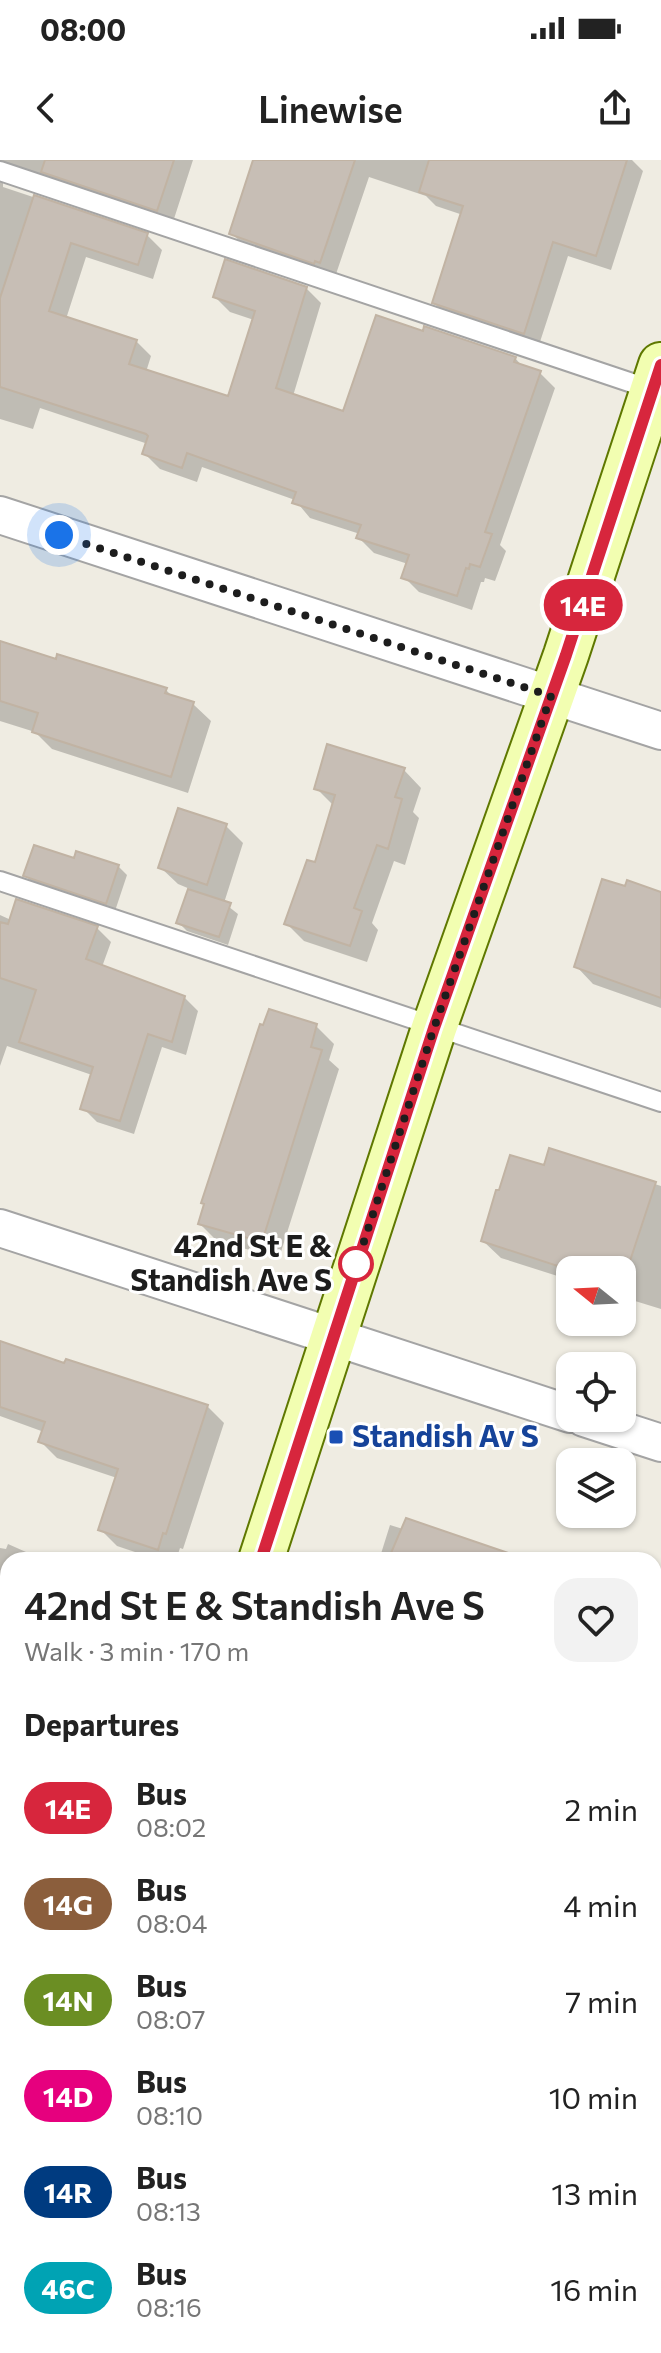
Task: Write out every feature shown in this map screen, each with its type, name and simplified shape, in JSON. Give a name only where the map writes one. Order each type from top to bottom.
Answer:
[{"type":"street","points":[[264,1552],[434,1028],[551,696],[657,377]]},
{"type":"street","points":[[0,515],[661,731]]},
{"type":"street","points":[[0,1228],[556,1409]]},
{"type":"street","points":[[627,1432],[661,1443]]},
{"type":"lane","points":[[0,171],[657,377]]},
{"type":"lane","points":[[0,881],[661,1102]]},
{"type":"building","points":[[45,160],[174,160],[157,211],[41,172]]},
{"type":"building","points":[[253,160],[355,160],[320,263],[315,261],[314,264],[229,234]]},
{"type":"building","points":[[429,160],[627,160],[596,256],[553,242],[524,334],[432,303],[463,206],[419,192]]},
{"type":"building","points":[[34,195],[148,233],[138,265],[71,243],[49,311],[137,340],[129,364],[228,396],[255,311],[213,297],[225,259],[307,287],[276,388],[343,411],[376,315],[423,331],[424,326],[516,357],[514,362],[541,371],[485,532],[492,534],[480,567],[470,564],[469,569],[466,568],[457,596],[401,578],[409,555],[356,538],[361,525],[292,503],[296,492],[187,453],[182,468],[142,454],[146,434],[0,387],[0,298]]},
{"type":"building","points":[[0,641],[56,659],[57,654],[167,688],[165,693],[194,702],[171,777],[32,732],[38,713],[0,701]]},
{"type":"building","points":[[327,744],[405,768],[395,797],[402,799],[388,849],[377,845],[354,908],[362,911],[350,946],[284,924],[307,860],[315,862],[335,795],[314,789]]},
{"type":"building","points":[[178,808],[227,824],[207,885],[158,868]]},
{"type":"building","points":[[34,845],[74,858],[76,851],[119,865],[106,904],[23,876]]},
{"type":"building","points":[[602,879],[625,886],[627,880],[661,892],[661,998],[574,967]]},
{"type":"building","points":[[188,889],[231,903],[219,937],[176,923]]},
{"type":"building","points":[[16,899],[98,926],[86,959],[185,996],[172,1042],[148,1034],[120,1121],[80,1109],[93,1067],[19,1042],[36,990],[0,978],[0,922],[8,924]]},
{"type":"building","points":[[269,1009],[317,1024],[311,1047],[322,1050],[262,1242],[198,1224],[204,1204],[201,1203],[260,1024],[263,1025]]},
{"type":"building","points":[[549,1148],[656,1182],[632,1256],[556,1256],[556,1265],[481,1241],[510,1155],[544,1165]]},
{"type":"building","points":[[0,1341],[208,1405],[158,1550],[98,1530],[118,1469],[38,1442],[45,1422],[0,1407]]},
{"type":"building","points":[[406,1518],[505,1552],[391,1552]]},
{"type":"bus line","name":"14E","points":[[263,1552],[434,1028],[566,655],[661,365]]},
{"type":"place","name":"42nd St E & Standish Ave S","points":[[356,1264]]},
{"type":"place","name":"Standish Av S","points":[[336,1437]]},
{"type":"route","points":[[59,535],[551,696],[434,1028],[355,1269],[356,1264]]}]
